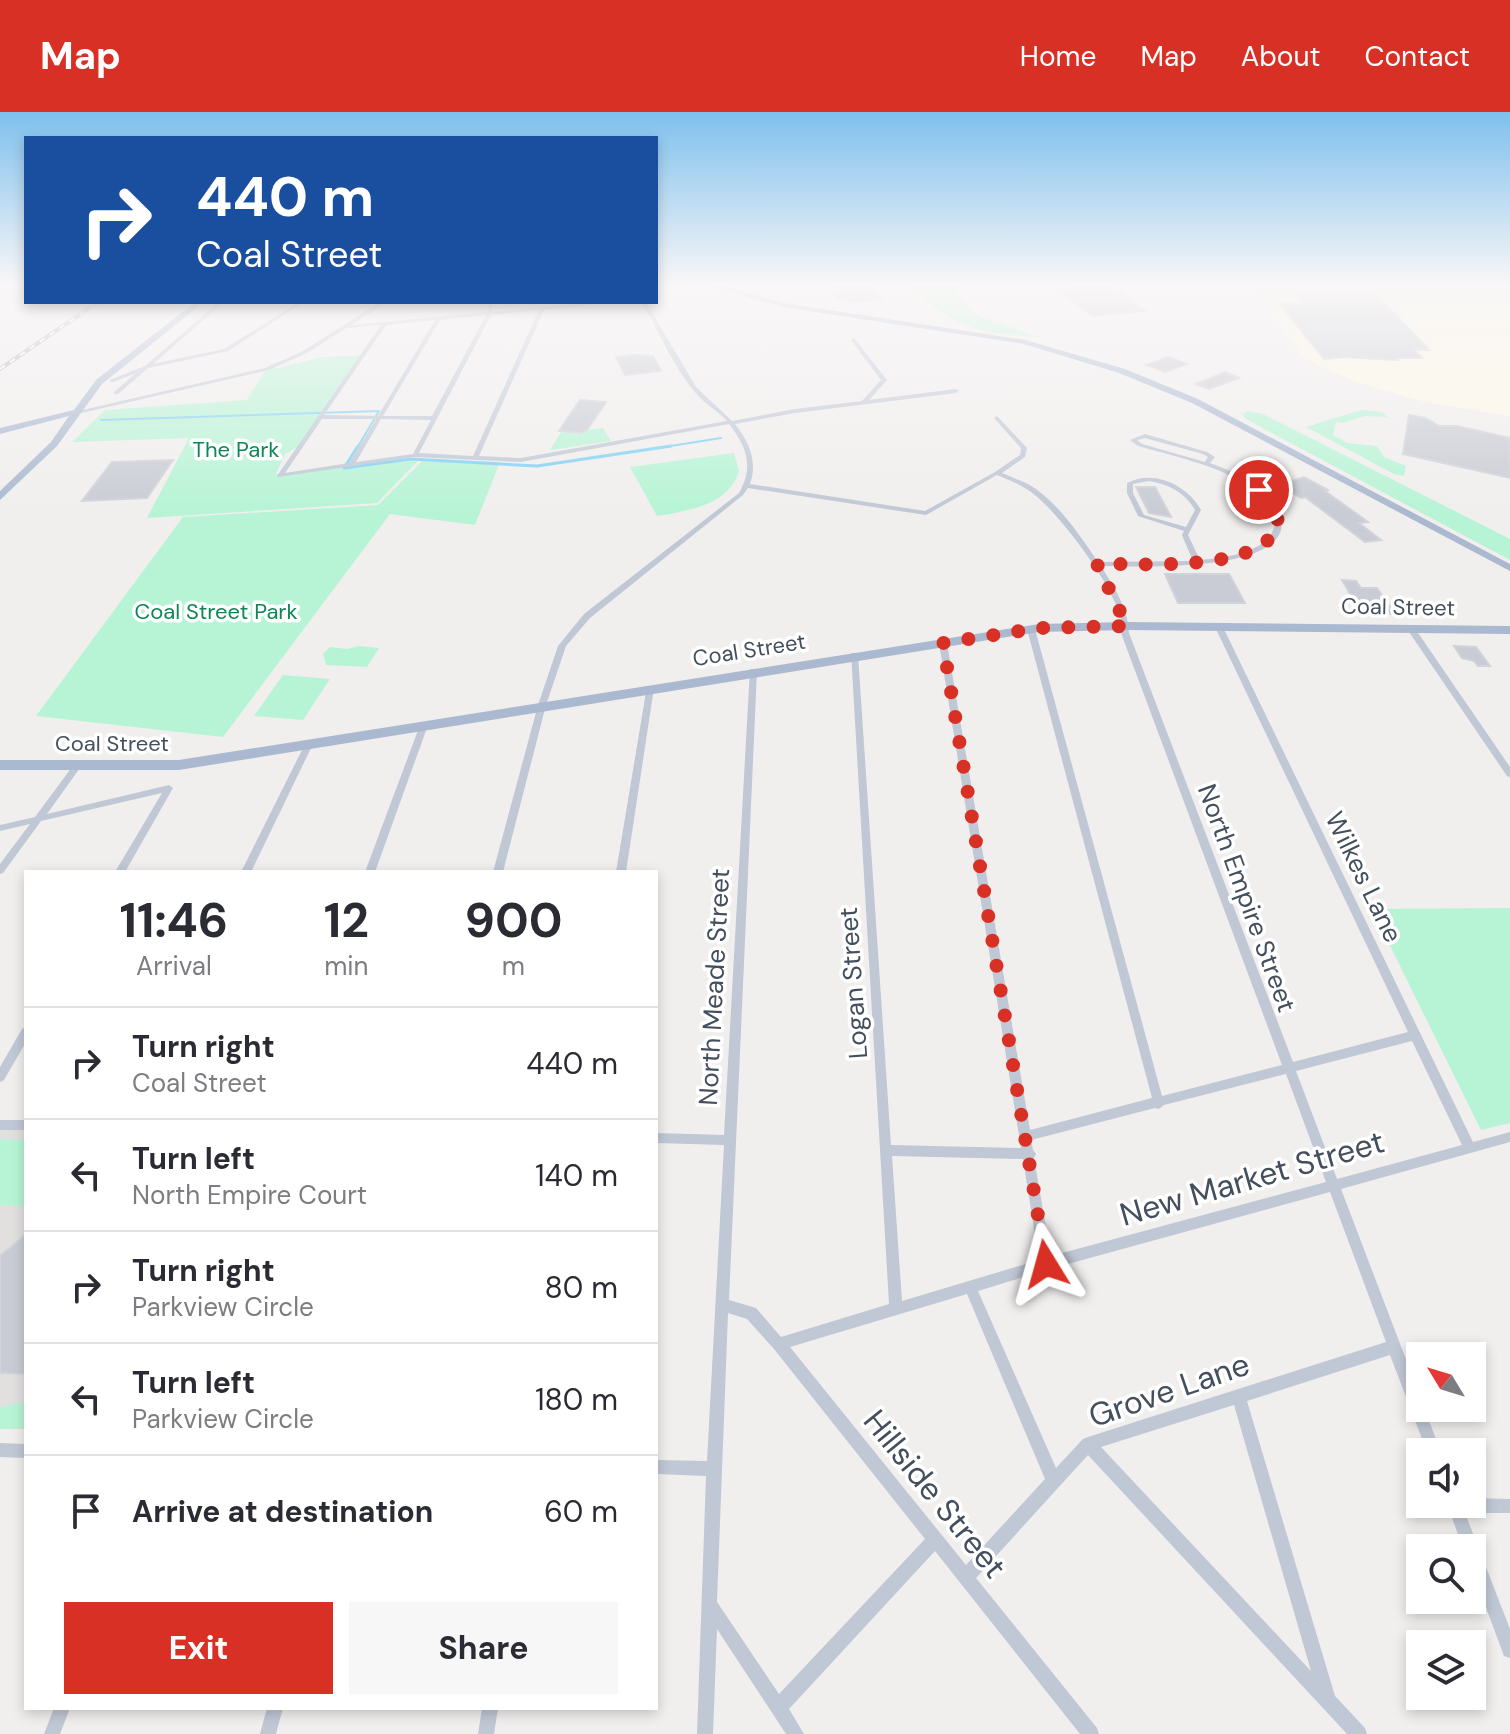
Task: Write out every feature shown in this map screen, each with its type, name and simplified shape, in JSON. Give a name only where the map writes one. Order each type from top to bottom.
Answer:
[{"type":"main road","points":[[0,497],[54,444],[99,382],[121,362]]},
{"type":"main road","points":[[0,431],[77,412],[92,405],[131,362]]},
{"type":"main road","points":[[1095,362],[1165,387],[1510,568]]},
{"type":"main road","name":"Coal Street","points":[[0,765],[179,765],[1031,629],[1127,626],[1510,630]]},
{"type":"street","points":[[116,393],[152,362]]},
{"type":"street","points":[[112,381],[146,367],[171,362]]},
{"type":"street","points":[[77,412],[267,369],[286,362]]},
{"type":"street","points":[[358,362],[280,476],[415,455],[521,460],[729,421],[956,391]]},
{"type":"street","points":[[352,464],[412,362]]},
{"type":"street","points":[[415,455],[464,362]]},
{"type":"street","points":[[475,458],[518,362]]},
{"type":"street","points":[[499,870],[542,705],[562,646],[587,616],[748,486],[752,460],[729,421],[694,389],[678,362]]},
{"type":"street","points":[[865,401],[884,380],[870,362]]},
{"type":"street","points":[[319,417],[434,418]]},
{"type":"street","points":[[748,486],[926,513],[1023,456],[1024,448],[997,418]]},
{"type":"street","points":[[1097,564],[1197,562],[1250,553],[1272,539],[1279,524],[1273,506],[1259,490],[1234,474],[1140,445],[1133,440],[1145,436],[1205,453],[1212,457],[1206,464]]},
{"type":"street","name":"North Empire Street","points":[[997,473],[1019,482],[1047,502],[1097,564],[1127,626],[1125,633],[1429,1438]]},
{"type":"street","points":[[1186,529],[1147,520],[1135,508],[1130,483],[1139,479],[1163,483],[1185,493],[1197,506],[1197,515],[1185,535],[1197,562]]},
{"type":"street","name":"Wilkes Lane","points":[[1219,627],[1469,1147]]},
{"type":"street","points":[[1031,629],[1159,1104]]},
{"type":"street","points":[[1411,629],[1510,774]]},
{"type":"street","points":[[943,643],[1046,1264]]},
{"type":"street","name":"Logan Street","points":[[854,655],[896,1308]]},
{"type":"street","name":"North Meade Street","points":[[705,1734],[714,1469],[753,671]]},
{"type":"street","points":[[621,870],[650,688]]},
{"type":"street","points":[[371,870],[424,725]]},
{"type":"street","points":[[247,870],[309,744]]},
{"type":"street","points":[[0,871],[78,765]]},
{"type":"street","points":[[0,828],[169,788],[121,870]]},
{"type":"street","points":[[0,1077],[24,1035]]},
{"type":"street","points":[[1026,1136],[1416,1035]]},
{"type":"street","points":[[0,1125],[24,1125]]},
{"type":"street","points":[[658,1138],[730,1140]]},
{"type":"street","name":"New Market Street","points":[[779,1344],[1046,1264],[1469,1147],[1509,1140]]},
{"type":"street","points":[[886,1150],[1030,1154]]},
{"type":"street","points":[[970,1287],[1054,1482]]},
{"type":"street","name":"Hillside Street","points":[[723,1305],[751,1313],[779,1344],[1091,1734]]},
{"type":"street","name":"Grove Lane","points":[[966,1577],[1088,1444],[1393,1347]]},
{"type":"street","points":[[1238,1395],[1329,1703]]},
{"type":"street","points":[[1088,1444],[1359,1734]]},
{"type":"street","points":[[0,1450],[24,1451]]},
{"type":"street","points":[[658,1467],[714,1469]]},
{"type":"street","points":[[1486,1505],[1510,1506]]},
{"type":"street","points":[[779,1707],[936,1539]]},
{"type":"street","points":[[1486,1586],[1510,1650]]},
{"type":"street","points":[[711,1606],[796,1734]]},
{"type":"street","points":[[52,1734],[61,1710]]},
{"type":"street","points":[[268,1734],[274,1710]]},
{"type":"street","points":[[486,1734],[490,1710]]},
{"type":"shaded area","points":[[1311,362],[1510,362],[1510,416],[1421,401],[1356,382]]},
{"type":"shaded area","points":[[0,1126],[24,1126],[24,1429],[0,1429]]},
{"type":"green space","name":"The Park","points":[[304,362],[357,362],[299,446],[285,454],[276,474],[419,460],[377,503],[147,518],[189,438],[72,442],[105,410],[247,400],[265,371]]},
{"type":"green space","points":[[1361,410],[1382,412],[1387,417],[1365,416],[1336,422],[1333,435],[1347,443],[1377,446],[1384,457],[1406,466],[1404,476],[1394,474],[1306,427]]},
{"type":"green space","points":[[1248,411],[1263,414],[1510,539],[1510,560],[1244,418],[1243,414]]},
{"type":"green space","points":[[603,428],[611,441],[550,450],[561,432],[580,434],[584,430]]},
{"type":"green space","points":[[734,453],[739,471],[726,492],[706,504],[657,516],[630,467]]},
{"type":"green space","name":"Coal Street Park","points":[[424,459],[500,462],[475,525],[390,514],[223,737],[36,716],[183,517],[378,505]]},
{"type":"green space","points":[[358,646],[379,648],[367,667],[326,665],[323,654],[330,647],[347,649]]},
{"type":"green space","points":[[283,675],[330,679],[303,720],[254,716]]},
{"type":"green space","points":[[1510,908],[1510,1123],[1481,1130],[1372,909]]},
{"type":"green space","points":[[0,1139],[24,1140],[24,1206],[0,1205]]},
{"type":"green space","points":[[24,1402],[24,1428],[0,1429],[0,1407]]},
{"type":"building","points":[[618,362],[656,362],[661,371],[625,375]]},
{"type":"building","points":[[1156,362],[1187,364],[1165,372],[1147,365]]},
{"type":"building","points":[[1225,372],[1239,378],[1209,389],[1196,384]]},
{"type":"building","points":[[580,400],[606,402],[587,430],[580,433],[559,431]]},
{"type":"building","points":[[1409,415],[1425,418],[1439,426],[1457,426],[1510,438],[1510,478],[1403,454]]},
{"type":"building","points":[[173,460],[147,498],[82,501],[112,462]]},
{"type":"building","points":[[1280,473],[1292,481],[1304,477],[1328,490],[1325,491],[1368,522],[1359,523],[1381,540],[1365,542],[1305,497],[1301,498],[1266,477]]},
{"type":"building","points":[[1136,487],[1155,487],[1171,517],[1149,513]]},
{"type":"building","points":[[1165,574],[1229,574],[1245,603],[1178,603]]},
{"type":"building","points":[[1342,580],[1356,581],[1361,588],[1377,588],[1395,614],[1361,613]]},
{"type":"building","points":[[1454,646],[1476,647],[1490,666],[1478,666],[1474,661],[1462,658]]},
{"type":"building","points":[[24,1236],[24,1374],[0,1373],[0,1256]]},
{"type":"waterway","points":[[101,420],[379,411],[357,448]]},
{"type":"waterway","points":[[664,447],[721,438]]},
{"type":"waterway","points":[[358,446],[344,468],[411,459],[537,466],[664,447]]},
{"type":"waterway","points":[[664,447],[671,446]]},
{"type":"waterway","points":[[658,448],[664,447]]},
{"type":"railway","points":[[0,369],[11,362]]},
{"type":"route","points":[[1046,1264],[943,643],[1039,628],[1127,626],[1097,564],[1197,562],[1250,553],[1272,539],[1279,524],[1273,506],[1259,490]]}]
